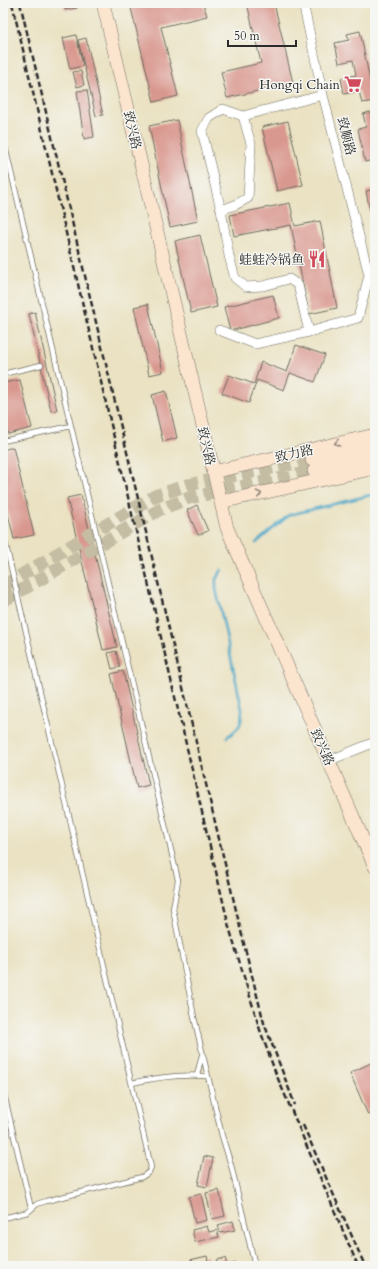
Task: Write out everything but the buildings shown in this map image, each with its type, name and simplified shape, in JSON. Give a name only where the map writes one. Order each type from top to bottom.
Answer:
[{"type":"street","name":"致兴路","points":[[103,3],[227,528],[375,867]]},
{"type":"street","name":"致顺路","points":[[303,3],[323,94],[372,278]]},
{"type":"street","points":[[309,332],[298,285],[289,279],[263,286],[246,288],[235,278],[229,256],[221,210],[202,131],[209,118],[223,109],[243,116],[323,94]]},
{"type":"street","points":[[221,210],[235,206],[248,198],[251,144],[243,116]]},
{"type":"street","points":[[219,330],[255,344],[309,332],[358,318],[372,278]]},
{"type":"street","name":"致力路","points":[[314,465],[375,435]]},
{"type":"street","name":"致力路","points":[[221,502],[314,465],[375,446]]},
{"type":"street","name":"致力路","points":[[213,472],[314,465],[375,458]]},
{"type":"street","name":"致力路","points":[[314,465],[375,468]]},
{"type":"street","points":[[328,761],[375,742]]},
{"type":"lane","points":[[3,138],[178,880],[173,909],[207,1076],[222,1136],[232,1166],[255,1266]]},
{"type":"lane","points":[[3,374],[41,365]]},
{"type":"lane","points":[[3,441],[71,426]]},
{"type":"lane","points":[[3,533],[151,1167],[149,1172],[142,1177],[46,1201],[36,1204],[28,1212],[3,1218]]},
{"type":"lane","points":[[197,1075],[202,1054]]},
{"type":"lane","points":[[132,1083],[165,1076],[207,1076]]},
{"type":"lane","points":[[3,1090],[32,1208]]},
{"type":"waterway","points":[[256,543],[289,515],[375,494]]},
{"type":"waterway","points":[[222,570],[216,579],[216,589],[242,709],[241,723],[235,731],[227,737]]},
{"type":"tunnel","points":[[3,586],[155,496],[188,485],[312,460]]},
{"type":"tunnel","points":[[3,601],[159,510],[189,498],[314,471]]},
{"type":"railway","points":[[12,3],[229,927],[260,1030],[276,1074],[358,1266]]},
{"type":"railway","points":[[20,3],[245,948],[264,1023],[295,1105]]},
{"type":"railway","points":[[303,1125],[365,1266]]},
{"type":"place","name":"Hongqi Chain","points":[[353,84]]},
{"type":"place","name":"蛙蛙冷锅鱼","points":[[317,259]]}]
